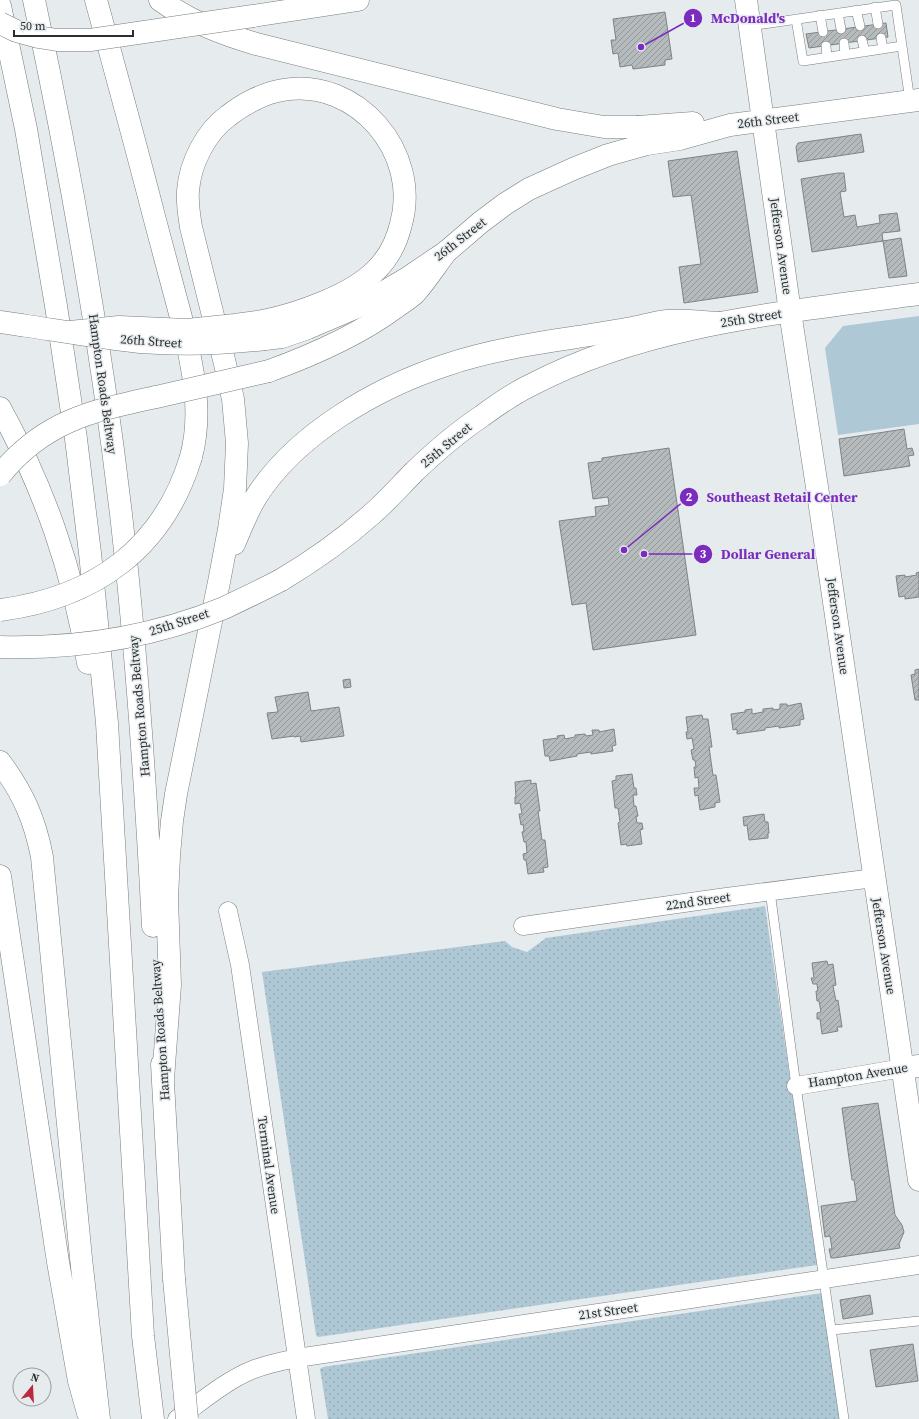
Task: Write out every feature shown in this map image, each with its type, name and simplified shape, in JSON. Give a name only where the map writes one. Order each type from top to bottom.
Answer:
[{"type":"main road","name":"Hampton Roads Beltway","points":[[34,0],[52,82],[79,234],[103,380],[122,523],[141,724],[164,1079],[174,1279],[187,1419]]},
{"type":"main road","points":[[0,610],[57,598],[81,588],[108,573],[137,549],[160,521],[173,501],[191,457],[195,437],[197,414],[196,385],[192,366],[179,311],[96,0]]},
{"type":"main road","points":[[160,0],[194,21],[221,33],[256,44],[558,119],[604,126],[638,127],[691,123],[730,125]]},
{"type":"main road","points":[[0,23],[16,31],[38,37],[58,40],[90,40],[358,0]]},
{"type":"main road","name":"Jefferson Avenue","points":[[746,0],[790,312],[838,627],[874,878],[911,1067],[919,1180]]},
{"type":"main road","points":[[0,6],[26,129],[64,358],[90,553],[102,666],[112,794],[143,1336],[153,1419]]},
{"type":"main road","points":[[0,322],[70,332],[119,327],[187,330],[235,325],[264,330],[278,318],[317,306],[356,286],[377,270],[391,250],[399,232],[404,215],[405,198],[401,168],[394,150],[373,120],[357,107],[322,92],[303,89],[282,90],[265,95],[236,110],[223,119],[211,132],[203,145],[196,159],[189,184],[188,209],[191,227],[225,364],[233,399],[237,444],[234,489],[219,582],[182,763],[172,821],[167,898],[170,985],[164,1079]]},
{"type":"main road","name":"26th Street","points":[[264,330],[282,336],[308,328],[362,305],[406,279],[446,252],[481,222],[529,188],[608,155],[647,144],[680,139],[730,125],[914,100]]},
{"type":"main road","points":[[0,475],[15,457],[35,440],[54,428],[79,416],[127,403],[269,371],[298,361],[361,331],[384,316],[414,293],[446,252]]},
{"type":"main road","name":"25th Street","points":[[0,647],[31,648],[81,645],[143,634],[172,626],[223,608],[281,580],[311,562],[352,532],[456,435],[505,400],[530,385],[583,361],[642,342],[719,323],[919,294]]},
{"type":"main road","points":[[219,582],[256,497],[276,471],[321,429],[378,394],[425,372],[447,364],[515,347],[624,330],[666,321],[719,323]]},
{"type":"main road","points":[[0,408],[39,486],[61,547],[82,626],[94,725],[112,794]]},
{"type":"main road","points":[[0,762],[15,782],[26,804],[35,828],[42,857],[81,1258],[99,1419]]},
{"type":"main road","points":[[0,876],[58,1262],[79,1381],[89,1419]]},
{"type":"street","name":"22nd Street","points":[[524,926],[770,891],[874,878]]},
{"type":"street","name":"Terminal Avenue","points":[[228,911],[240,965],[306,1419]]},
{"type":"street","name":"Hampton Avenue","points":[[796,1086],[911,1067]]},
{"type":"street","name":"21st Street","points":[[176,1419],[232,1381],[252,1370],[271,1363],[919,1264]]},
{"type":"lane","points":[[749,26],[896,5],[902,46],[914,100]]},
{"type":"lane","points":[[875,8],[878,24]]},
{"type":"lane","points":[[856,10],[860,26]]},
{"type":"lane","points":[[838,13],[841,29]]},
{"type":"lane","points":[[820,15],[823,32]]},
{"type":"lane","points":[[796,19],[803,61],[902,46]]},
{"type":"lane","points":[[881,38],[883,49]]},
{"type":"lane","points":[[862,40],[865,52]]},
{"type":"lane","points":[[844,43],[845,54]]},
{"type":"lane","points":[[826,46],[827,57]]},
{"type":"lane","points":[[770,891],[796,1086],[844,1419]]},
{"type":"lane","points":[[832,1330],[919,1321]]},
{"type":"shaded area","points":[[919,316],[919,424],[838,435],[825,348],[843,326]]},
{"type":"shaded area","points":[[765,906],[817,1265],[318,1337],[316,1335],[262,972],[505,941],[512,947],[527,952],[546,938]]},
{"type":"shaded area","points":[[822,1293],[841,1419],[328,1419],[320,1369],[323,1367]]},
{"type":"building","points":[[665,12],[672,59],[665,60],[665,65],[633,69],[632,65],[620,67],[618,53],[613,54],[611,40],[616,40],[613,19]]},
{"type":"building","points":[[886,23],[888,37],[809,48],[806,34]]},
{"type":"building","points":[[861,134],[864,152],[798,162],[796,147],[798,143]]},
{"type":"building","points":[[737,151],[758,292],[684,303],[679,267],[701,264],[691,195],[673,197],[668,161]]},
{"type":"building","points":[[844,173],[846,191],[840,192],[844,217],[855,215],[857,227],[880,223],[879,215],[897,213],[900,231],[882,233],[883,241],[812,252],[801,179]]},
{"type":"building","points":[[901,238],[907,276],[889,278],[883,241]]},
{"type":"building","points":[[904,429],[907,449],[912,448],[914,455],[908,456],[910,466],[844,476],[839,439]]},
{"type":"building","points":[[669,448],[696,635],[593,650],[586,603],[572,605],[559,521],[596,516],[595,507],[609,505],[608,497],[593,499],[588,463],[602,461],[602,458]]},
{"type":"building","points":[[919,572],[919,597],[905,599],[905,596],[899,597],[896,576],[905,575],[905,577],[917,575],[916,573]]},
{"type":"building","points":[[919,669],[919,700],[915,700],[911,675],[915,674],[915,670]]},
{"type":"building","points":[[350,679],[351,687],[344,688],[343,680]]},
{"type":"building","points":[[308,692],[311,711],[339,707],[344,736],[301,742],[300,736],[272,739],[267,713],[278,712],[275,697]]},
{"type":"building","points":[[801,703],[804,719],[800,720],[800,725],[765,728],[765,730],[737,734],[737,729],[733,730],[731,714],[745,712],[745,710],[752,709],[752,714],[763,712],[763,709],[780,709],[780,704],[787,704],[787,706]]},
{"type":"building","points":[[702,715],[703,719],[708,719],[712,747],[709,747],[713,775],[716,775],[720,802],[715,803],[715,807],[700,810],[698,795],[695,796],[694,788],[699,788],[698,777],[695,778],[695,760],[693,760],[691,750],[694,749],[692,738],[687,739],[686,732],[688,732],[686,717]]},
{"type":"building","points":[[614,729],[616,745],[612,746],[613,751],[577,754],[577,756],[550,761],[549,756],[545,756],[543,740],[558,738],[557,736],[564,735],[565,739],[575,737],[575,735],[593,735],[592,730],[599,730],[599,732]]},
{"type":"building","points":[[632,774],[634,788],[636,788],[637,795],[633,795],[634,806],[636,806],[638,816],[636,817],[637,823],[642,823],[643,829],[640,830],[642,844],[627,846],[626,844],[621,845],[618,823],[620,822],[618,808],[615,808],[612,781],[616,780],[616,776]]},
{"type":"building","points":[[531,780],[531,784],[536,783],[542,840],[545,840],[548,867],[543,868],[544,872],[528,874],[526,860],[524,860],[523,854],[527,853],[526,842],[524,842],[522,832],[524,831],[523,824],[521,825],[519,814],[522,814],[520,803],[515,804],[515,782]]},
{"type":"building","points":[[764,814],[765,822],[768,822],[768,838],[749,840],[747,825],[744,826],[743,817]]},
{"type":"building","points":[[827,961],[828,965],[833,964],[836,985],[833,986],[836,1001],[838,1000],[842,1027],[837,1027],[838,1031],[822,1034],[820,1019],[817,1019],[817,1013],[821,1012],[819,1001],[817,1001],[817,984],[813,984],[811,978],[814,978],[812,963]]},
{"type":"building","points":[[878,1103],[895,1215],[902,1225],[904,1232],[899,1244],[900,1248],[831,1258],[829,1249],[832,1249],[830,1236],[825,1237],[821,1206],[857,1201],[854,1180],[852,1180],[842,1108]]},
{"type":"building","points":[[870,1295],[873,1314],[843,1319],[840,1300]]},
{"type":"building","points":[[913,1344],[918,1381],[876,1387],[870,1350]]},
{"type":"place","name":"McDonald's","points":[[641,47]]},
{"type":"place","name":"Southeast Retail Center","points":[[624,550]]},
{"type":"place","name":"Dollar General","points":[[644,554]]}]
